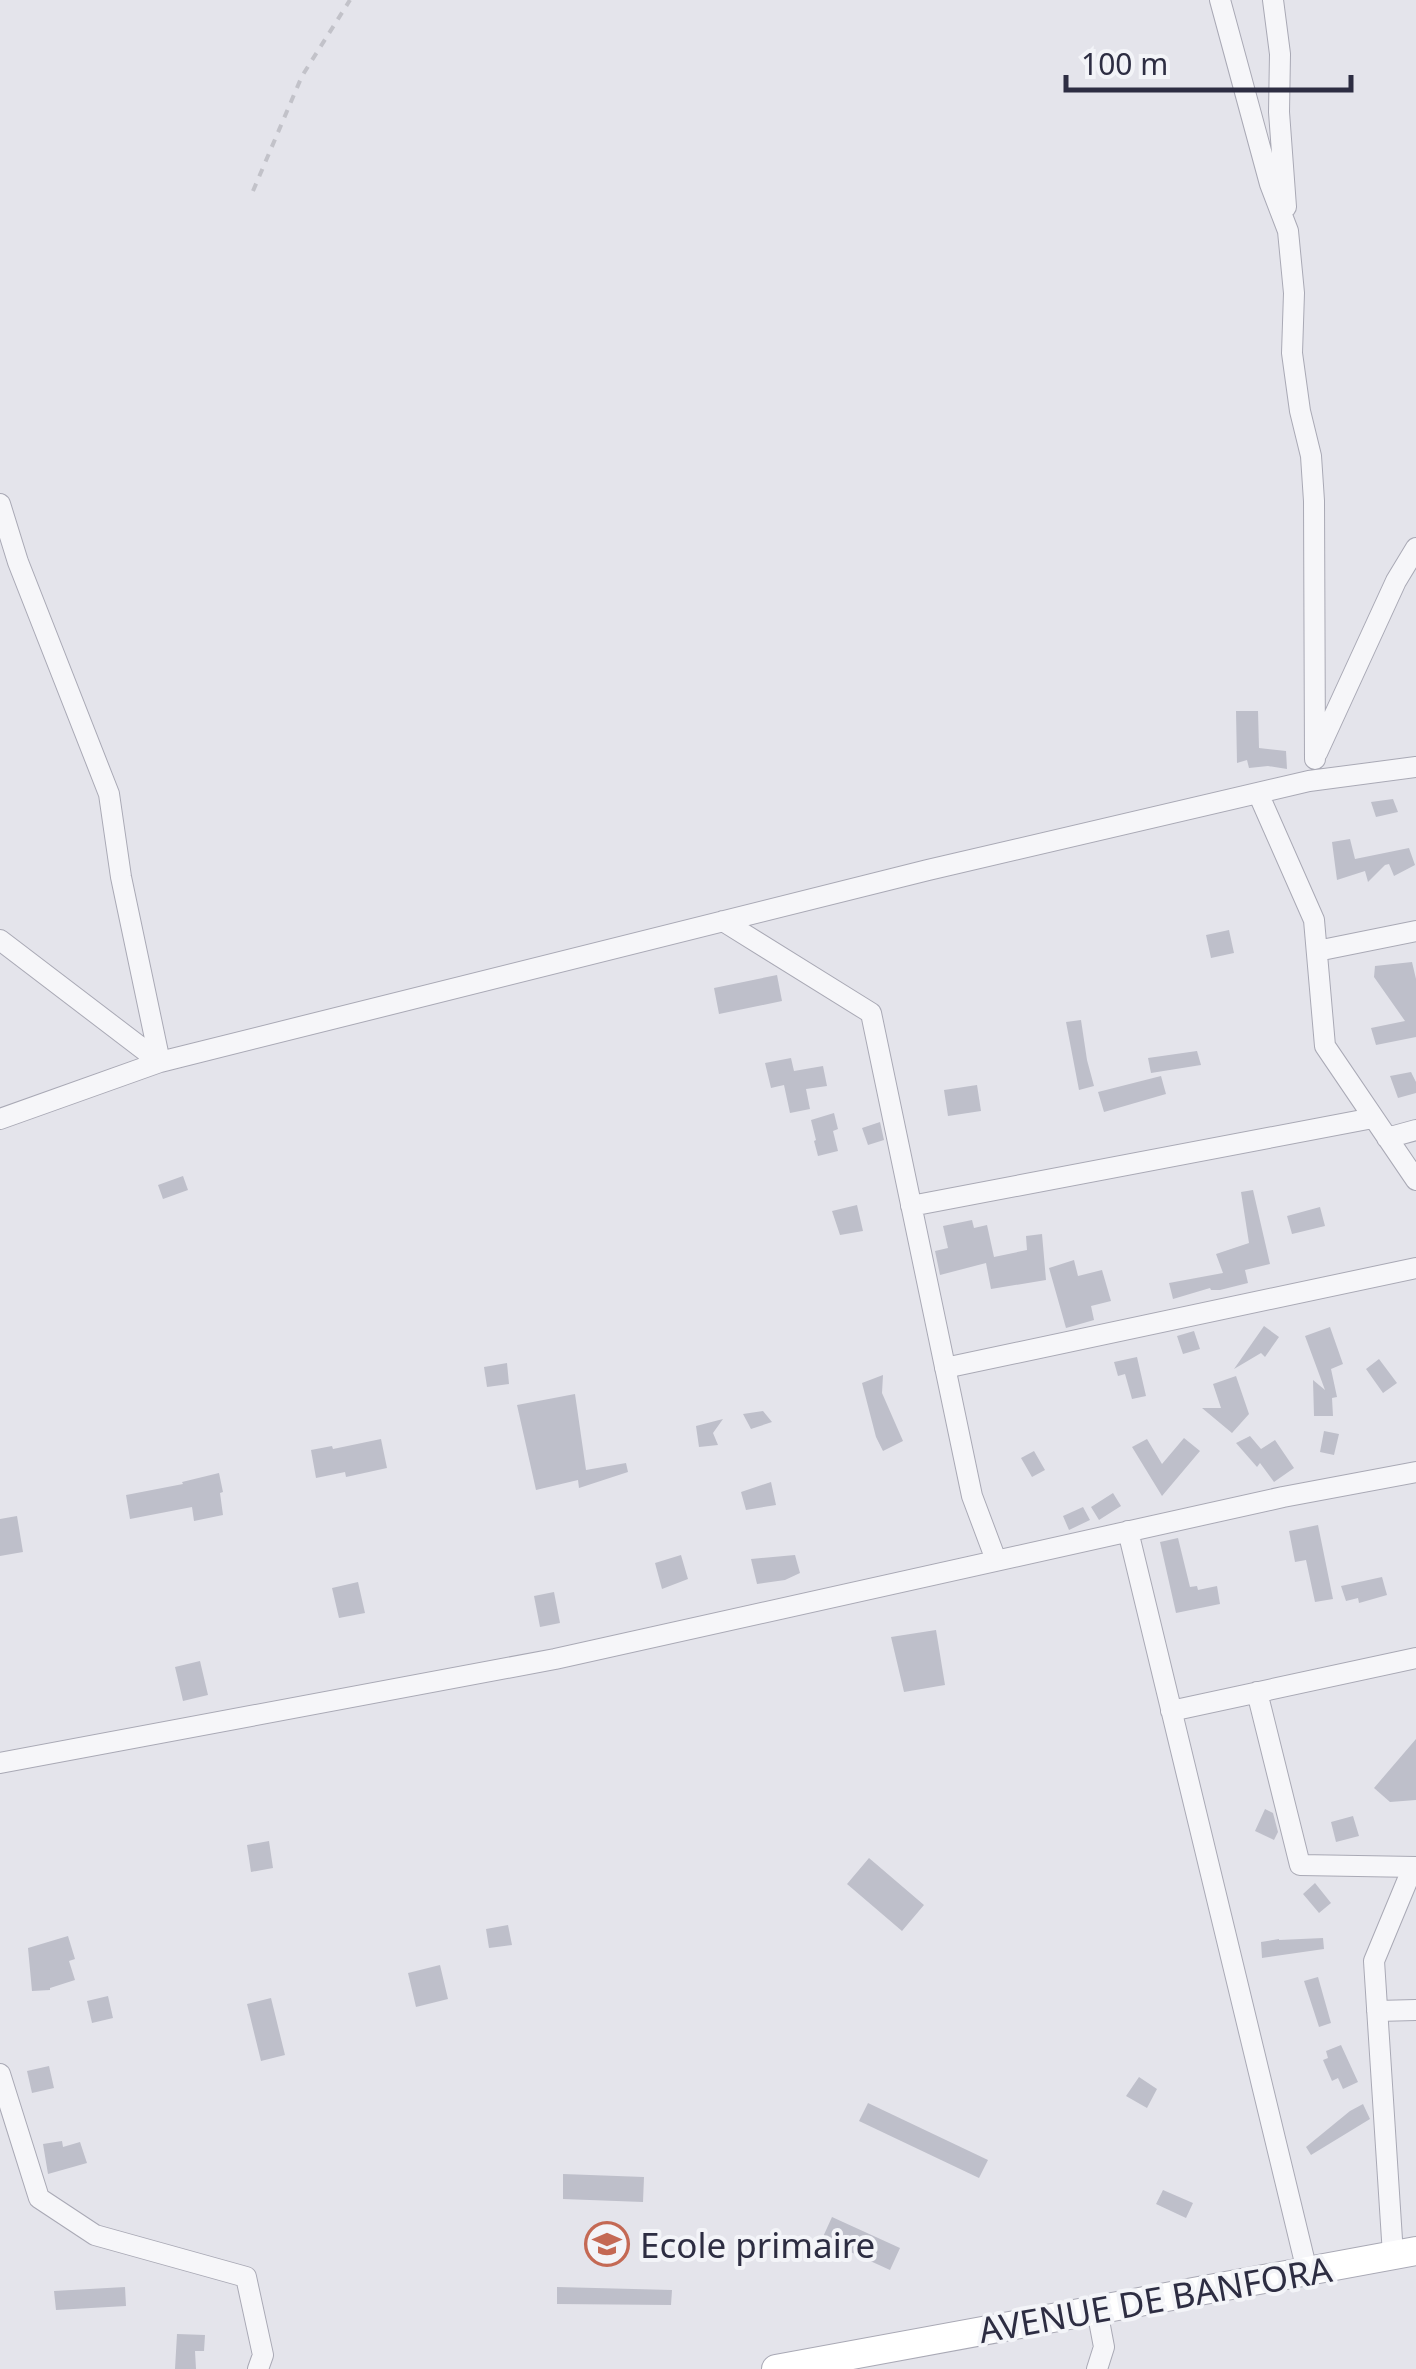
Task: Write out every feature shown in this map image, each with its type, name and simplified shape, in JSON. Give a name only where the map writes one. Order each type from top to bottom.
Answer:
[{"type":"main road","name":"AVENUE DE BANFORA","points":[[776,2369],[1405,2253]]},
{"type":"street","points":[[1220,0],[1270,184],[1288,231]]},
{"type":"street","points":[[1273,0],[1280,54],[1279,112],[1294,294],[1292,353],[1311,456],[1314,521],[1311,781]]},
{"type":"street","points":[[0,504],[18,562],[109,794],[121,877],[160,1062]]},
{"type":"street","points":[[1314,759],[1396,582],[1416,548]]},
{"type":"street","points":[[0,1119],[160,1062],[928,870],[1311,781],[1416,768]]},
{"type":"street","points":[[1258,793],[1314,920],[1325,1046],[1416,1180]]},
{"type":"street","points":[[723,921],[871,1013],[972,1496],[996,1560]]},
{"type":"street","points":[[1317,951],[1416,932]]},
{"type":"street","points":[[0,940],[160,1062]]},
{"type":"street","points":[[911,1206],[1373,1118]]},
{"type":"street","points":[[1387,1138],[1416,1130]]},
{"type":"street","points":[[945,1368],[1416,1268]]},
{"type":"street","points":[[0,1763],[555,1658],[1282,1497],[1416,1472]]},
{"type":"street","points":[[1128,1531],[1307,2271]]},
{"type":"street","points":[[1171,1711],[1416,1658]]},
{"type":"street","points":[[1257,1692],[1300,1865],[1414,1867],[1374,1961],[1405,2253]]},
{"type":"street","points":[[1377,2011],[1416,2010]]},
{"type":"street","points":[[0,2074],[40,2198],[95,2235],[246,2277],[264,2355],[258,2369]]},
{"type":"street","points":[[1096,2310],[1104,2347],[1097,2369]]},
{"type":"path","points":[[254,191],[302,76],[350,0]]},
{"type":"building","points":[[1236,711],[1258,711],[1259,748],[1286,751],[1287,769],[1249,768],[1247,760],[1237,763]]},
{"type":"building","points":[[1393,799],[1398,812],[1376,817],[1371,802]]},
{"type":"building","points":[[1350,839],[1355,859],[1409,848],[1415,865],[1394,876],[1389,864],[1385,865],[1368,882],[1365,871],[1337,880],[1332,842]]},
{"type":"building","points":[[1229,930],[1234,953],[1211,958],[1206,935]]},
{"type":"building","points":[[1412,962],[1416,979],[1416,1037],[1376,1045],[1371,1028],[1405,1021],[1374,977],[1375,966]]},
{"type":"building","points":[[777,975],[782,1001],[719,1014],[714,988]]},
{"type":"building","points":[[1081,1020],[1094,1086],[1079,1090],[1066,1022]]},
{"type":"building","points":[[1197,1051],[1201,1065],[1151,1073],[1148,1058]]},
{"type":"building","points":[[791,1058],[794,1071],[823,1066],[827,1086],[806,1089],[810,1109],[790,1113],[784,1085],[771,1088],[765,1063]]},
{"type":"building","points":[[1411,1072],[1416,1093],[1398,1098],[1390,1076]]},
{"type":"building","points":[[1161,1076],[1166,1094],[1104,1112],[1098,1092]]},
{"type":"building","points":[[977,1085],[981,1111],[948,1116],[944,1090]]},
{"type":"building","points":[[834,1113],[838,1151],[818,1156],[811,1120]]},
{"type":"building","points":[[880,1122],[884,1140],[868,1145],[862,1128]]},
{"type":"building","points":[[183,1176],[188,1190],[163,1199],[158,1185]]},
{"type":"building","points":[[1253,1190],[1270,1264],[1245,1270],[1248,1283],[1220,1290],[1210,1288],[1173,1299],[1169,1283],[1223,1273],[1216,1254],[1249,1243],[1241,1192]]},
{"type":"building","points":[[857,1205],[863,1231],[840,1235],[832,1211]]},
{"type":"building","points":[[1320,1207],[1325,1226],[1292,1234],[1287,1216]]},
{"type":"building","points":[[972,1220],[974,1228],[987,1225],[994,1257],[1027,1250],[1026,1236],[1042,1234],[1046,1280],[991,1289],[986,1263],[940,1275],[935,1251],[948,1248],[943,1226]]},
{"type":"building","points":[[1074,1260],[1078,1276],[1102,1270],[1111,1301],[1091,1306],[1094,1320],[1066,1328],[1049,1268]]},
{"type":"building","points":[[1264,1326],[1279,1337],[1265,1357],[1261,1353],[1234,1369]]},
{"type":"building","points":[[1330,1327],[1343,1364],[1331,1369],[1337,1397],[1332,1398],[1333,1416],[1314,1416],[1313,1380],[1325,1390],[1305,1336]]},
{"type":"building","points":[[1194,1331],[1200,1349],[1183,1354],[1177,1336]]},
{"type":"building","points":[[1137,1357],[1146,1396],[1132,1399],[1125,1374],[1118,1376],[1114,1362]]},
{"type":"building","points":[[1379,1359],[1397,1383],[1383,1393],[1366,1369]]},
{"type":"building","points":[[507,1363],[509,1384],[487,1387],[484,1367]]},
{"type":"building","points":[[883,1375],[882,1393],[903,1441],[883,1451],[862,1383]]},
{"type":"building","points":[[1236,1376],[1249,1414],[1232,1433],[1202,1408],[1221,1408],[1213,1384]]},
{"type":"building","points":[[575,1394],[586,1470],[626,1463],[628,1472],[579,1488],[578,1480],[536,1490],[517,1405]]},
{"type":"building","points":[[763,1411],[772,1422],[751,1429],[743,1414]]},
{"type":"building","points":[[723,1419],[713,1433],[718,1445],[699,1447],[696,1426]]},
{"type":"building","points":[[1324,1431],[1339,1434],[1334,1455],[1320,1452]]},
{"type":"building","points":[[1250,1436],[1261,1449],[1275,1440],[1294,1468],[1274,1482],[1260,1463],[1257,1467],[1236,1443]]},
{"type":"building","points":[[1184,1438],[1200,1451],[1162,1496],[1132,1447],[1147,1439],[1162,1464]]},
{"type":"building","points":[[381,1439],[387,1468],[346,1477],[345,1472],[316,1478],[311,1450]]},
{"type":"building","points":[[1034,1451],[1045,1470],[1032,1477],[1021,1458]]},
{"type":"building","points":[[219,1473],[223,1515],[194,1521],[192,1507],[130,1519],[126,1495]]},
{"type":"building","points":[[771,1482],[776,1505],[746,1510],[741,1492]]},
{"type":"building","points":[[1113,1493],[1121,1506],[1099,1520],[1091,1507]]},
{"type":"building","points":[[1083,1507],[1090,1520],[1069,1530],[1063,1516]]},
{"type":"building","points":[[17,1516],[23,1552],[0,1556],[0,1519]]},
{"type":"building","points":[[1318,1525],[1333,1599],[1315,1602],[1306,1560],[1295,1562],[1289,1531]]},
{"type":"building","points":[[1178,1538],[1190,1587],[1197,1586],[1198,1590],[1217,1586],[1220,1604],[1176,1613],[1160,1542]]},
{"type":"building","points":[[681,1555],[688,1579],[662,1589],[655,1563]]},
{"type":"building","points":[[795,1555],[800,1573],[785,1580],[757,1584],[751,1559]]},
{"type":"building","points":[[1382,1577],[1387,1595],[1359,1603],[1358,1598],[1346,1601],[1341,1586]]},
{"type":"building","points":[[358,1582],[365,1613],[339,1618],[332,1588]]},
{"type":"building","points":[[554,1592],[560,1623],[540,1627],[534,1596]]},
{"type":"building","points":[[936,1630],[945,1685],[904,1692],[891,1637]]},
{"type":"building","points":[[200,1661],[208,1695],[183,1701],[175,1667]]},
{"type":"building","points":[[1416,1739],[1416,1800],[1390,1802],[1374,1788]]},
{"type":"building","points":[[1265,1809],[1273,1813],[1278,1832],[1274,1840],[1255,1831]]},
{"type":"building","points":[[1353,1816],[1359,1836],[1336,1842],[1331,1822]]},
{"type":"building","points":[[269,1841],[273,1868],[251,1872],[247,1845]]},
{"type":"building","points":[[869,1858],[924,1905],[902,1931],[847,1884]]},
{"type":"building","points":[[1315,1883],[1331,1903],[1319,1913],[1303,1894]]},
{"type":"building","points":[[508,1925],[512,1945],[489,1948],[486,1929]]},
{"type":"building","points":[[68,1936],[75,1959],[69,1961],[75,1980],[50,1990],[32,1991],[28,1948]]},
{"type":"building","points":[[1323,1938],[1324,1949],[1262,1958],[1261,1942]]},
{"type":"building","points":[[440,1965],[448,1999],[416,2007],[408,1973]]},
{"type":"building","points":[[1318,1977],[1331,2023],[1319,2027],[1304,1981]]},
{"type":"building","points":[[108,1996],[113,2018],[92,2023],[87,2001]]},
{"type":"building","points":[[271,1998],[285,2055],[261,2061],[247,2004]]},
{"type":"building","points":[[1341,2045],[1358,2082],[1343,2089],[1338,2078],[1332,2081],[1323,2060],[1328,2058],[1326,2051]]},
{"type":"building","points":[[49,2066],[54,2088],[32,2093],[27,2071]]},
{"type":"building","points":[[1139,2077],[1157,2089],[1147,2108],[1126,2096]]},
{"type":"building","points":[[868,2103],[988,2160],[979,2178],[859,2121]]},
{"type":"building","points":[[1363,2104],[1370,2119],[1311,2155],[1306,2147]]},
{"type":"building","points":[[62,2141],[63,2147],[80,2142],[87,2163],[48,2174],[43,2144]]},
{"type":"building","points":[[563,2174],[644,2177],[643,2202],[563,2199]]},
{"type":"building","points":[[1163,2190],[1193,2203],[1186,2218],[1156,2204]]},
{"type":"building","points":[[832,2217],[900,2248],[890,2270],[822,2239]]},
{"type":"building","points":[[125,2287],[126,2306],[56,2310],[54,2291]]},
{"type":"building","points":[[557,2287],[672,2290],[671,2305],[557,2304]]},
{"type":"building","points":[[177,2334],[205,2335],[204,2351],[195,2351],[196,2369],[175,2369]]},
{"type":"place","name":"Ecole primaire","points":[[607,2244]]}]
